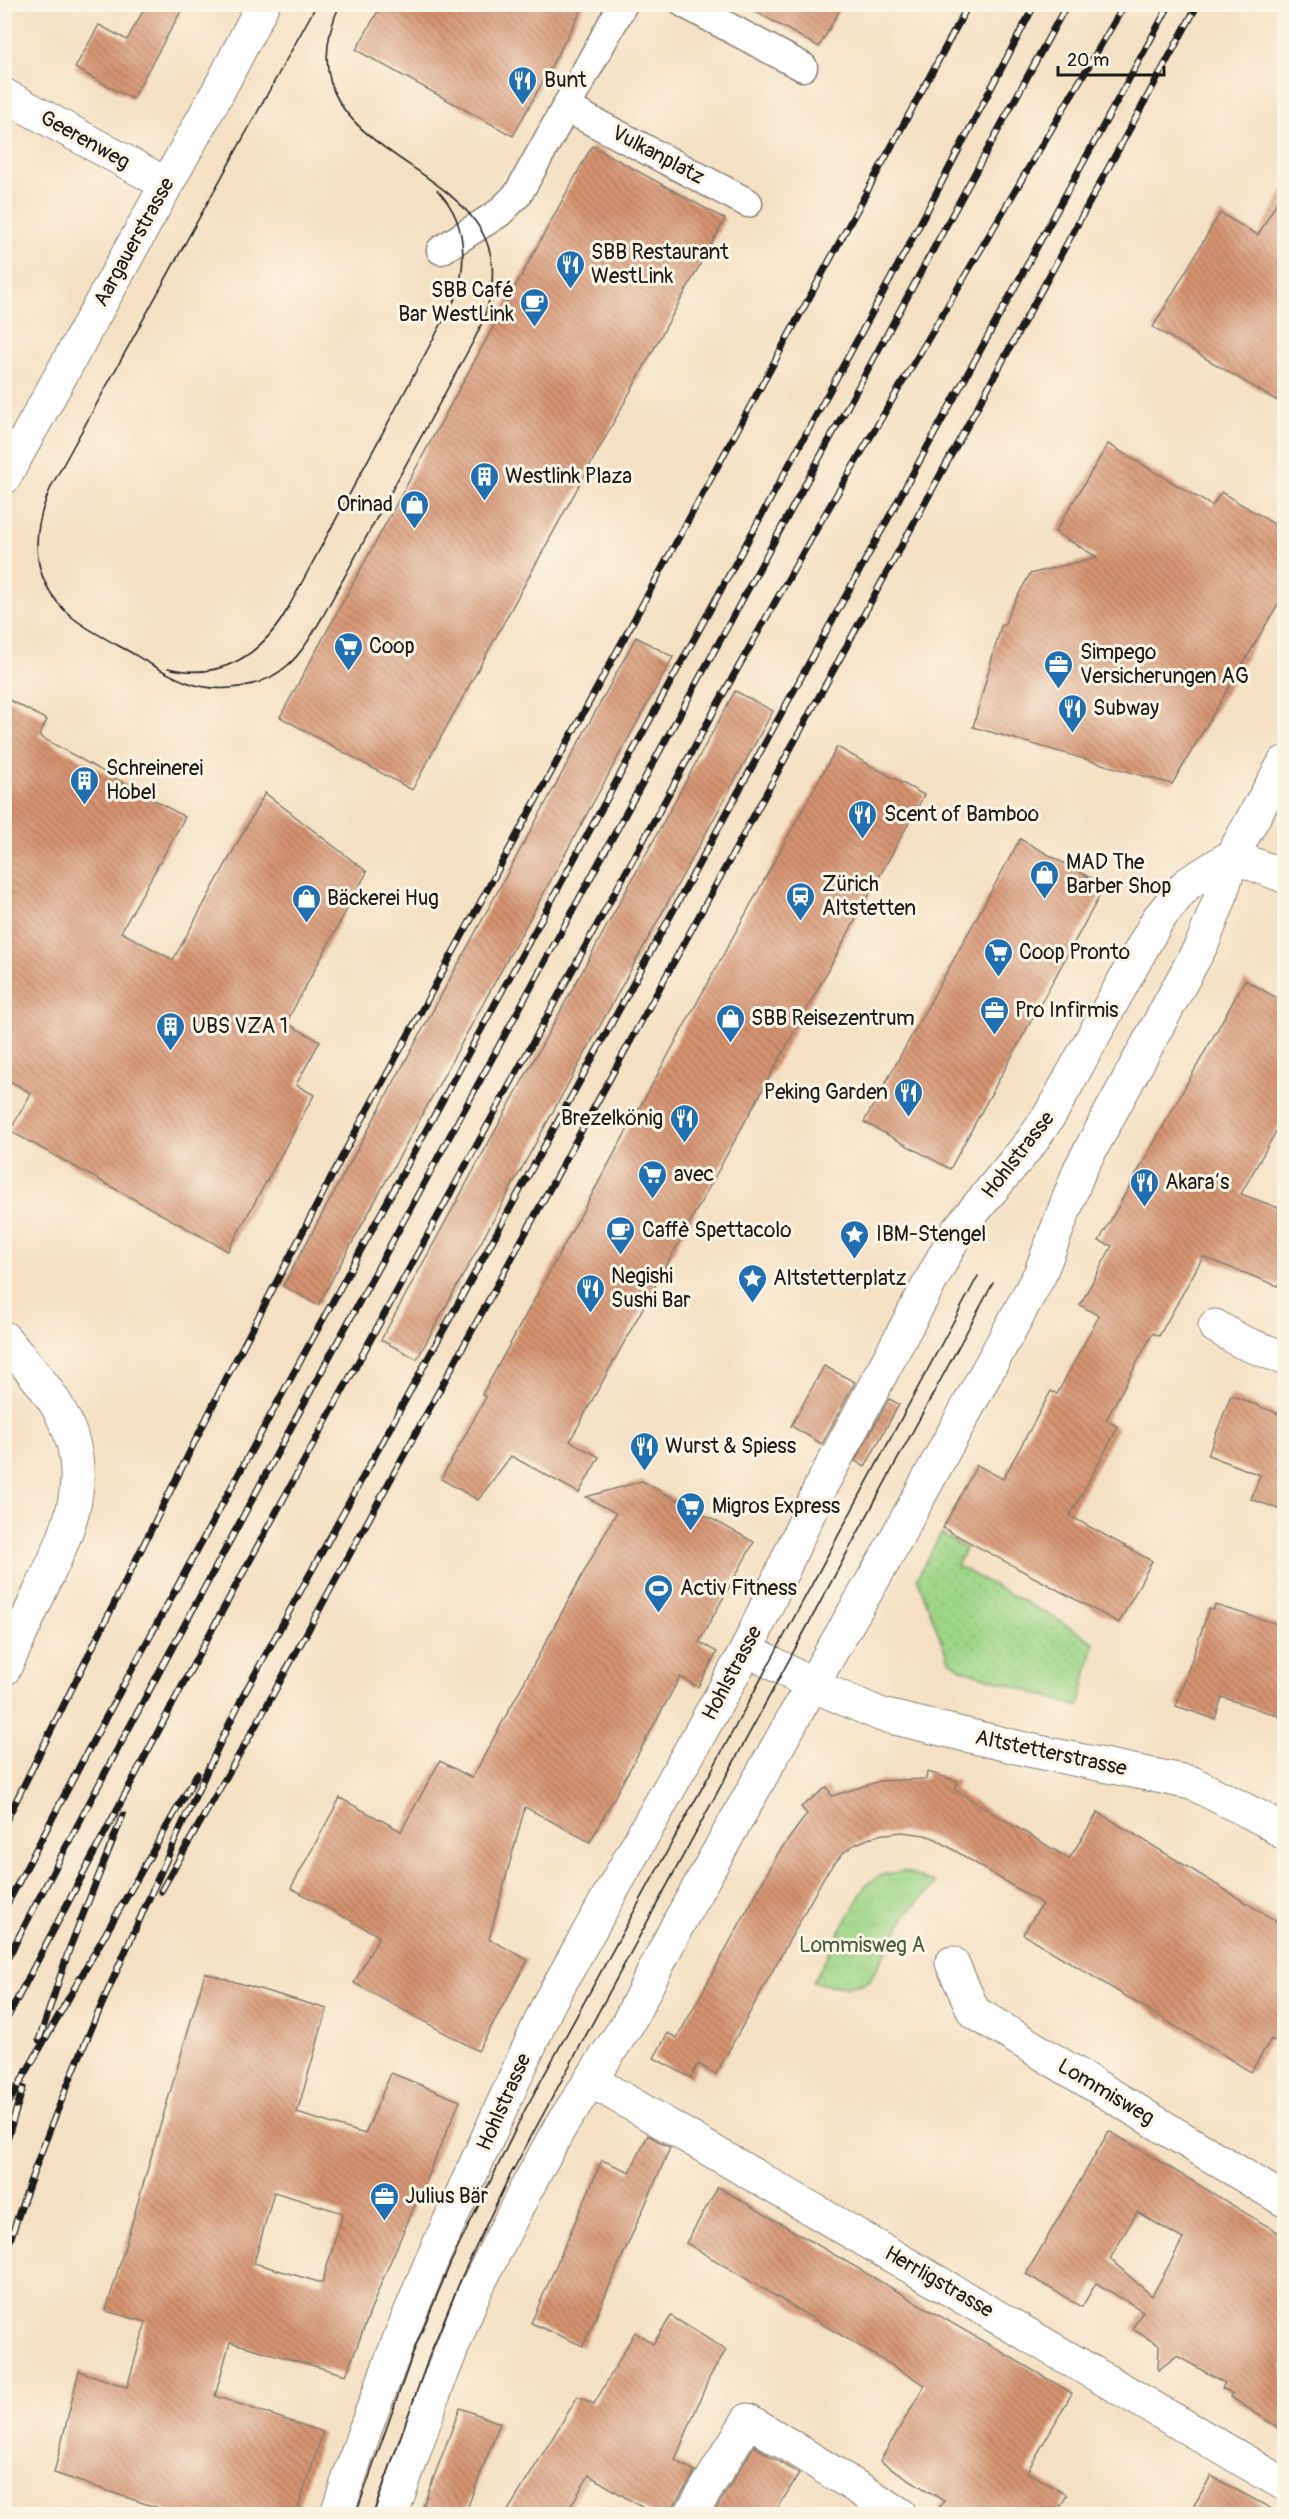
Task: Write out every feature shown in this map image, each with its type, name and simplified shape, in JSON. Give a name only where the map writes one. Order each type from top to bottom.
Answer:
[{"type":"street","name":"Aargauerstrasse","points":[[4,478],[263,4]]},
{"type":"street","points":[[441,250],[499,213],[518,194],[623,4]]},
{"type":"street","points":[[685,4],[803,68]]},
{"type":"street","name":"Geerenweg","points":[[4,95],[166,184]]},
{"type":"street","name":"Vulkanplatz","points":[[567,108],[748,202]]},
{"type":"street","name":"Hohlstrasse","points":[[392,2514],[435,2391],[474,2292],[560,2127],[592,2081],[628,2022],[678,1924],[885,1559],[1040,1274],[1080,1168],[1203,942],[1220,898],[1232,856],[1284,763]]},
{"type":"street","points":[[1232,856],[1284,876]]},
{"type":"street","name":"Hohlstrasse","points":[[337,2514],[365,2430],[431,2262],[549,2003],[747,1649],[821,1486],[958,1230],[1032,1141],[1051,1113],[1158,919],[1187,884],[1232,856]]},
{"type":"street","points":[[1215,1326],[1242,1342],[1284,1359]]},
{"type":"street","points":[[4,1338],[62,1414],[73,1441],[78,1480],[76,1503],[69,1526],[4,1669]]},
{"type":"street","name":"Altstetterstrasse","points":[[747,1649],[812,1685],[882,1715],[1019,1748],[1192,1783],[1265,1820],[1284,1833]]},
{"type":"street","name":"Lommisweg","points":[[952,1963],[974,2013],[1284,2200]]},
{"type":"street","name":"Herrligstrasse","points":[[592,2081],[1284,2484]]},
{"type":"street","points":[[691,2514],[748,2420],[900,2514]]},
{"type":"green space","points":[[941,1534],[965,1548],[957,1566],[1060,1621],[1094,1642],[1079,1707],[961,1669],[949,1660],[917,1578]]},
{"type":"green space","name":"Lommisweg A","points":[[904,1871],[936,1884],[908,1912],[870,1980],[849,1986],[813,1982],[865,1886],[881,1875]]},
{"type":"building","points":[[147,4],[185,4],[132,99],[75,68],[99,25],[127,40]]},
{"type":"building","points":[[382,4],[585,4],[513,136],[356,50]]},
{"type":"building","points":[[742,4],[843,4],[819,47]]},
{"type":"building","name":"Westlink Plaza","points":[[592,146],[725,219],[412,790],[280,717]]},
{"type":"building","points":[[1284,190],[1284,405],[1153,327],[1220,213],[1258,235]]},
{"type":"building","points":[[1108,444],[1212,506],[1221,492],[1284,530],[1284,594],[1172,784],[973,727],[1001,626],[1005,624],[1030,574],[1097,557],[1055,532]]},
{"type":"building","points":[[636,637],[673,657],[318,1305],[283,1286]]},
{"type":"building","points":[[735,691],[773,711],[417,1359],[381,1340]]},
{"type":"building","points":[[4,697],[47,720],[39,736],[185,817],[121,932],[173,960],[265,793],[367,872],[286,1023],[320,1041],[296,1085],[314,1095],[228,1251],[10,1131],[31,1093],[4,1078]]},
{"type":"building","points":[[837,747],[924,795],[570,1441],[599,1457],[579,1493],[511,1456],[478,1500],[441,1479],[486,1397],[482,1395]]},
{"type":"building","points":[[1020,839],[1105,886],[950,1169],[864,1122]]},
{"type":"building","points":[[1245,980],[1284,1002],[1284,1117],[1241,1194],[1284,1210],[1284,1270],[1278,1286],[1203,1257],[1159,1336],[1153,1333],[1106,1420],[1118,1427],[1070,1516],[1152,1561],[1119,1623],[943,1528],[977,1465],[1003,1479],[1051,1391],[1057,1394],[1099,1316],[1080,1305],[1112,1246],[1099,1241]]},
{"type":"building","points":[[824,1366],[855,1382],[822,1444],[791,1426]]},
{"type":"building","points":[[1231,1395],[1284,1416],[1284,1511],[1251,1499],[1260,1475],[1208,1455]]},
{"type":"building","points":[[889,1399],[899,1404],[865,1467],[855,1461]]},
{"type":"building","points":[[642,1481],[754,1542],[699,1642],[717,1652],[698,1687],[680,1677],[590,1842],[525,1807],[489,1939],[528,1960],[478,2051],[354,1983],[379,1936],[291,1888],[340,1798],[401,1831],[440,1761],[472,1778],[616,1513],[586,1497]]},
{"type":"building","points":[[1215,1605],[1284,1626],[1284,1718],[1222,1697],[1215,1719],[1176,1706],[1209,1609],[1213,1610]]},
{"type":"building","points":[[927,1772],[958,1781],[955,1790],[1069,1859],[1098,1812],[1284,1926],[1284,2047],[1271,2039],[1251,2072],[1023,1934],[1042,1904],[936,1839],[902,1832],[877,1835],[854,1845],[843,1853],[825,1875],[716,2074],[698,2064],[691,2078],[654,2058],[668,2033],[677,2038],[779,1852],[807,1814],[801,1807],[827,1787],[832,1796],[880,1781],[926,1779]]},
{"type":"building","points":[[205,1973],[327,2009],[297,2113],[365,2134],[391,2073],[460,2101],[382,2281],[346,2375],[230,2342],[215,2396],[323,2432],[296,2514],[176,2514],[54,2473],[79,2371],[127,2387],[146,2322],[106,2311]],"holes":[[[274,2192],[343,2213],[322,2283],[254,2263]]]},
{"type":"building","points":[[1109,2131],[1284,2236],[1284,2432],[1231,2397],[1233,2394],[1222,2388],[1225,2383],[1177,2356],[1158,2370],[1159,2345],[1132,2329],[1143,2311],[1096,2283],[1082,2307],[1026,2274]],"holes":[[[1137,2212],[1183,2239],[1152,2296],[1110,2259]]]},
{"type":"building","points":[[648,2135],[670,2148],[583,2346],[531,2323],[602,2160],[630,2172]]},
{"type":"building","points":[[718,2187],[1072,2393],[1027,2472],[1067,2495],[1056,2514],[935,2514],[944,2501],[880,2461],[925,2385],[686,2243]]},
{"type":"building","points":[[671,2316],[726,2350],[709,2378],[675,2460],[695,2472],[675,2504],[672,2514],[653,2514],[589,2475],[566,2514],[506,2514],[578,2396],[594,2404],[635,2332],[653,2344]]},
{"type":"building","points":[[460,2408],[500,2423],[465,2514],[420,2514]]},
{"type":"building","points":[[754,2446],[799,2474],[774,2514],[713,2514]]},
{"type":"building","points":[[1211,2476],[1281,2514],[1189,2514]]},
{"type":"tram line","points":[[317,4],[52,485],[45,503],[37,538],[41,572],[48,588],[73,618],[167,673],[201,686],[228,688],[254,684],[278,673],[303,648],[323,616],[474,340],[493,279],[482,233],[453,198],[373,139],[341,105],[327,62],[340,4]]},
{"type":"tram line","points":[[168,668],[205,671],[238,661],[265,640],[287,610],[457,295],[462,267],[462,240],[454,213],[437,190]]},
{"type":"tram line","points":[[356,2514],[415,2348],[451,2262],[526,2108],[713,1768],[978,1276]]},
{"type":"tram line","points":[[373,2514],[430,2354],[463,2274],[506,2183],[993,1283]]},
{"type":"railway","points":[[4,1825],[230,1371],[344,1153],[969,4]]},
{"type":"railway","points":[[4,1910],[93,1741],[909,245],[1035,4]]},
{"type":"railway","points":[[4,1965],[302,1407],[1067,4]]},
{"type":"railway","points":[[4,2024],[208,1637],[726,689],[821,521],[1125,4]]},
{"type":"railway","points":[[4,2259],[32,2176],[81,2053],[174,1843],[243,1696],[1170,4]]},
{"type":"railway","points":[[161,1891],[260,1718],[1198,4]]},
{"type":"railway","points":[[4,2111],[197,1774]]},
{"type":"railway","points":[[39,2040],[70,1947],[123,1815]]},
{"type":"railway","points":[[4,2149],[23,2088]]},
{"type":"place","name":"Bunt","points":[[523,106]]},
{"type":"place","name":"SBB Restaurant WestLink","points":[[570,290]]},
{"type":"place","name":"SBB Café Bar WestLink","points":[[535,328]]},
{"type":"place","name":"Westlink Plaza","points":[[484,502]]},
{"type":"place","name":"Orinad","points":[[414,530]]},
{"type":"place","name":"Coop","points":[[348,672]]},
{"type":"place","name":"Simpego Versicherungen AG","points":[[1059,690]]},
{"type":"place","name":"Subway","points":[[1072,734]]},
{"type":"place","name":"Schreinerei Hobel","points":[[85,806]]},
{"type":"place","name":"Scent of Bamboo","points":[[863,840]]},
{"type":"place","name":"MAD The Barber Shop","points":[[1045,900]]},
{"type":"place","name":"Zürich Altstetten","points":[[801,922]]},
{"type":"place","name":"Bäckerei Hug","points":[[306,924]]},
{"type":"place","name":"Coop Pronto","points":[[998,978]]},
{"type":"place","name":"Pro Infirmis","points":[[994,1036]]},
{"type":"place","name":"SBB Reisezentrum","points":[[730,1044]]},
{"type":"place","name":"UBS VZA 1","points":[[171,1052]]},
{"type":"place","name":"Peking Garden","points":[[909,1118]]},
{"type":"place","name":"Brezelkönig","points":[[684,1144]]},
{"type":"place","name":"avec","points":[[653,1200]]},
{"type":"place","name":"Akara‘s","points":[[1144,1208]]},
{"type":"place","name":"Caffè Spettacolo","points":[[621,1256]]},
{"type":"place","name":"IBM-Stengel","points":[[855,1260]]},
{"type":"place","name":"Altstetterplatz","points":[[752,1304]]},
{"type":"place","name":"Negishi Sushi Bar","points":[[590,1314]]},
{"type":"place","name":"Wurst & Spiess","points":[[644,1472]]},
{"type":"place","name":"Migros Express","points":[[691,1532]]},
{"type":"place","name":"Activ Fitness","points":[[659,1614]]},
{"type":"place","name":"Julius Bär","points":[[384,2222]]}]
